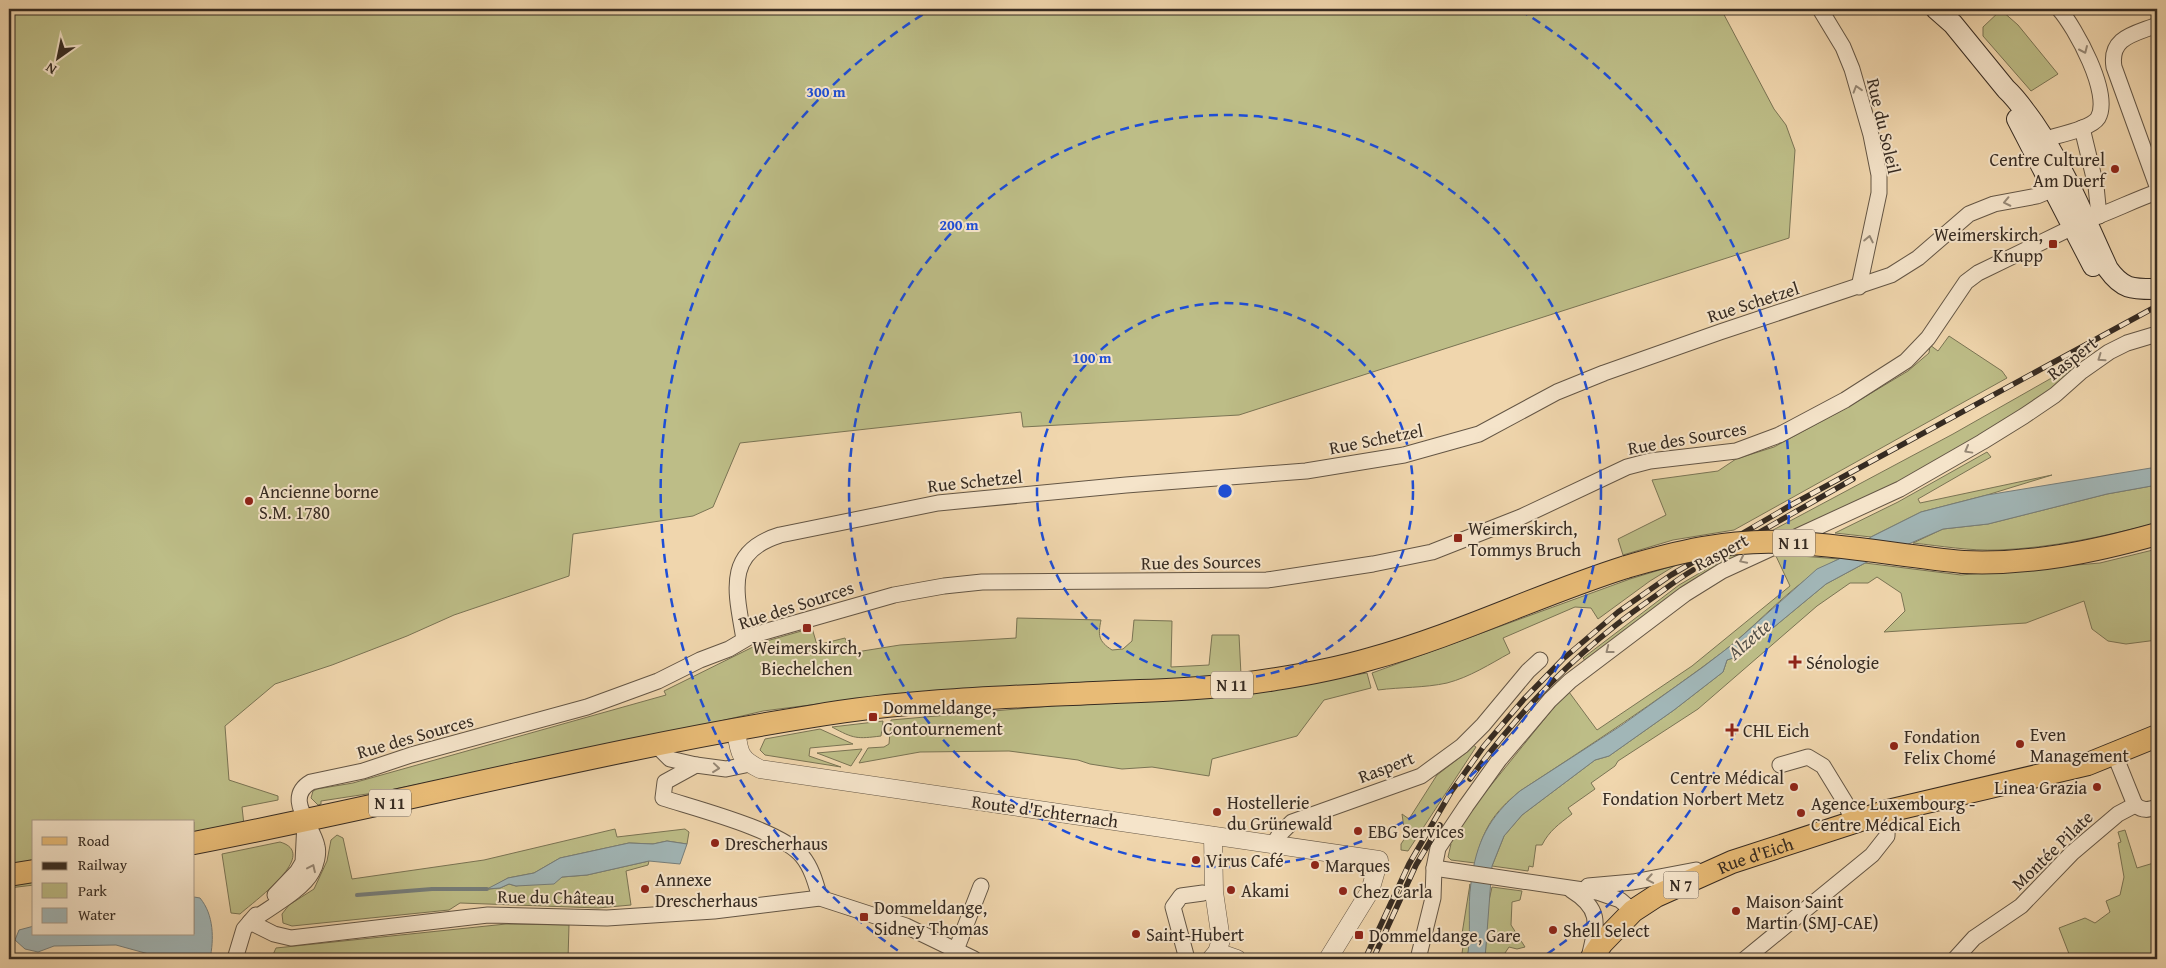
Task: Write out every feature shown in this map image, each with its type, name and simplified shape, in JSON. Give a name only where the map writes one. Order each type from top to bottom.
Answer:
[{"type":"main road","points":[[1936,9],[1953,24],[2006,89],[2016,97],[2045,140],[2061,186]]},
{"type":"main road","points":[[2006,89],[2009,104],[2061,186],[2086,221],[2108,269],[2116,280],[2125,286],[2135,289],[2157,289]]},
{"type":"main road","name":"N 11","points":[[195,844],[305,822],[656,745],[820,715],[901,705],[1189,689],[1274,680],[1370,659],[1431,639],[1626,567],[1697,548],[1722,544],[1780,542],[1826,545],[1963,562],[1998,564],[2103,549],[2157,534]]},
{"type":"main road","name":"Rue d'Eich","points":[[1732,862],[1888,811],[2088,764],[2157,736]]},
{"type":"main road","name":"N 7","points":[[1590,959],[1602,943],[1632,911],[1656,896],[1732,862]]},
{"type":"main road","points":[[9,875],[32,872]]},
{"type":"street","name":"Rue du Soleil","points":[[1820,9],[1843,47],[1852,69],[1871,136],[1879,175],[1879,193],[1859,287]]},
{"type":"street","points":[[2045,140],[2091,124],[2098,117],[2101,106],[2096,80],[2079,38],[2069,21],[2058,9]]},
{"type":"street","points":[[2157,25],[2123,39],[2115,47],[2112,57],[2157,186]]},
{"type":"street","points":[[2082,128],[2096,186],[2086,221]]},
{"type":"street","name":"Rue Schetzel","points":[[744,639],[738,590],[740,564],[749,549],[764,540],[780,535],[938,503],[1126,485],[1306,471],[1404,455],[1479,434],[1556,392],[1604,373],[1891,275],[1909,265],[1969,214],[1994,204],[2037,196],[2061,186]]},
{"type":"street","name":"Rue des Sources","points":[[235,959],[240,938],[250,922],[303,862],[305,822],[299,800],[305,785],[311,782],[363,771],[411,755],[587,707],[658,681],[700,660],[729,649],[744,639],[894,595],[944,586],[1012,581],[1266,580],[1373,564],[1432,552],[1521,517],[1627,467],[1650,461],[1736,450],[1779,436],[1844,400],[1906,361],[1928,338],[1966,282],[1978,273],[2086,221],[2157,192]]},
{"type":"street","name":"Raspert","points":[[1418,959],[1440,869],[1438,848],[1444,837],[1499,760],[1537,715],[1570,681],[1685,594],[1722,571],[1900,489],[2024,416],[2055,395],[2082,370],[2109,352],[2127,343],[2157,334]]},
{"type":"street","name":"Raspert","points":[[1273,844],[1292,822],[1421,776],[1442,762],[1462,746],[1483,725],[1528,671],[1540,660]]},
{"type":"street","points":[[736,730],[740,755],[750,764]]},
{"type":"street","points":[[656,745],[670,759],[696,765],[726,769],[750,764]]},
{"type":"street","points":[[2114,753],[2135,804],[2142,810],[2157,807]]},
{"type":"street","points":[[1780,765],[1808,757],[1823,766],[1845,802],[1853,822]]},
{"type":"street","name":"Route d'Echternach","points":[[750,764],[760,769],[1379,860],[1370,891],[1328,959]]},
{"type":"street","points":[[696,765],[665,782],[663,798],[750,826],[783,842],[802,855],[813,873],[820,898]]},
{"type":"street","name":"Montée Pilate","points":[[1955,959],[1974,938],[2021,906],[2072,853],[2118,814],[2135,804]]},
{"type":"street","points":[[1745,959],[1872,855],[1887,836],[1888,811]]},
{"type":"street","points":[[1213,836],[1214,892],[1221,933],[1214,956],[1237,959]]},
{"type":"street","name":"Rue d'Eich","points":[[1568,887],[1608,885],[1680,874],[1732,862]]},
{"type":"street","points":[[1440,869],[1597,892],[1620,900],[1632,911]]},
{"type":"street","points":[[956,950],[982,886]]},
{"type":"street","points":[[1568,887],[1586,900],[1595,915],[1595,932],[1590,959]]},
{"type":"street","points":[[1187,959],[1173,907],[1181,896],[1202,893]]},
{"type":"street","name":"Rue du Château","points":[[250,922],[274,934],[291,938],[488,915],[607,918],[714,911],[820,898],[906,926],[974,959]]},
{"type":"green space","points":[[9,9],[1721,9],[1774,109],[1786,125],[1795,150],[1789,238],[1239,415],[1023,427],[1021,412],[740,443],[713,507],[693,516],[573,534],[569,576],[454,615],[407,636],[332,665],[275,684],[225,726],[229,780],[278,796],[278,800],[242,807],[245,834],[195,843],[195,820],[32,820],[32,885],[9,888]]},
{"type":"green space","points":[[2001,10],[2018,25],[2058,74],[2031,91],[1983,36],[1983,27]]},
{"type":"green space","points":[[1949,336],[2002,371],[2007,378],[1734,530],[1673,540],[1623,555],[1618,539],[1666,515],[1652,480],[1718,471],[1736,459],[1774,447],[1848,407],[1908,371],[1929,353],[1930,345],[1938,351]]},
{"type":"green space","points":[[2078,363],[2081,368],[2048,394],[1919,473],[1803,529],[1586,662],[1583,658],[1679,585],[1775,529],[1953,434]]},
{"type":"green space","points":[[1987,452],[1991,457],[1918,499],[1920,503],[2052,475],[1987,495],[1921,512],[1871,537],[1835,533],[1898,502]]},
{"type":"green space","points":[[2157,485],[2157,523],[2137,528],[2078,541],[2018,549],[1977,550],[1913,543],[1943,529],[1988,524],[2107,494]]},
{"type":"green space","points":[[2157,549],[2157,640],[2126,644],[2108,641],[2092,629],[2084,601],[2026,623],[1884,632],[1905,611],[1901,593],[1877,577],[1868,583],[1850,583],[1817,606],[1698,709],[1618,761],[1615,766],[1591,783],[1595,789],[1568,808],[1572,814],[1551,832],[1542,845],[1536,845],[1533,867],[1529,866],[1528,871],[1492,866],[1504,836],[1522,815],[1595,760],[1609,756],[1674,710],[1723,672],[1727,660],[1739,656],[1826,584],[1865,563],[1961,575],[2100,563]]},
{"type":"green space","points":[[1775,554],[1839,559],[1793,589],[1738,639],[1699,670],[1520,791],[1490,822],[1475,863],[1451,860],[1448,857],[1451,844],[1448,842],[1471,810],[1555,706],[1569,692],[1597,730],[1692,666],[1790,586]]},
{"type":"green space","points":[[1676,565],[1650,581],[1598,619],[1591,608],[1575,607],[1503,638],[1510,653],[1464,677],[1438,685],[1378,690],[1372,673],[1630,579]]},
{"type":"green space","points":[[1017,618],[1101,620],[1100,637],[1104,644],[1112,650],[1123,649],[1132,641],[1134,620],[1172,621],[1171,667],[1209,665],[1212,635],[1239,635],[1241,675],[818,704],[763,711],[661,735],[380,792],[321,801],[321,804],[318,805],[311,798],[313,791],[317,789],[353,783],[666,695],[664,691],[763,642],[812,628],[817,645],[845,638],[850,653],[900,645],[1016,638]]},
{"type":"green space","points":[[1367,673],[1371,688],[1324,700],[1297,736],[1212,759],[1209,776],[1152,767],[1122,769],[1090,764],[1078,760],[1009,751],[920,752],[859,763],[868,748],[884,747],[889,744],[891,720],[1096,702],[1215,697]]},
{"type":"green space","points":[[883,721],[881,736],[873,737],[856,737],[832,727]]},
{"type":"green space","points":[[820,729],[853,744],[810,748],[809,756],[841,767],[765,755],[760,750],[765,739]]},
{"type":"green space","points":[[1473,745],[1476,747],[1408,851],[1401,850],[1401,844],[1409,832],[1404,828],[1402,814],[1409,819],[1437,775],[1467,752]]},
{"type":"green space","points":[[862,749],[851,766],[817,753]]},
{"type":"green space","points":[[615,829],[617,837],[685,829],[689,832],[687,844],[667,841],[653,844],[629,843],[560,858],[534,873],[508,878],[489,889],[500,888],[509,884],[516,886],[562,877],[587,875],[649,861],[648,865],[626,871],[631,905],[598,908],[460,903],[449,910],[292,926],[283,923],[282,914],[289,905],[314,889],[327,861],[331,840],[337,835],[343,838],[352,879],[484,860]]},
{"type":"green space","points":[[2125,830],[2137,868],[2157,862],[2157,959],[2071,959],[2059,928],[2085,918],[2095,923],[2110,912],[2106,901],[2120,895],[2124,877],[2118,843],[2121,842],[2118,832]]},
{"type":"green space","points":[[280,842],[291,848],[293,857],[289,867],[269,889],[240,914],[231,913],[222,854]]},
{"type":"green space","points":[[1470,884],[1471,939],[1467,959],[1461,959],[1464,941],[1461,940]]},
{"type":"green space","points":[[1492,887],[1522,891],[1520,900],[1512,902],[1511,925],[1525,947],[1517,949],[1509,947],[1501,959],[1485,959],[1488,905]]},
{"type":"green space","points":[[506,924],[569,925],[568,959],[271,959],[276,948]]},
{"type":"water","name":"Alzette","points":[[2157,467],[2157,485],[2107,494],[1988,524],[1943,529],[1865,563],[1826,584],[1739,656],[1727,660],[1723,672],[1674,710],[1609,756],[1595,760],[1522,815],[1504,836],[1492,866],[1485,959],[1467,959],[1473,868],[1486,831],[1500,811],[1520,791],[1622,725],[1703,667],[1733,644],[1817,569],[1839,559],[1871,537],[1921,512],[1987,495]]},
{"type":"water","points":[[667,841],[687,844],[680,864],[649,861],[587,875],[562,877],[554,884],[516,886],[509,884],[500,888],[487,889],[508,878],[534,873],[560,858],[629,843],[653,844]]},
{"type":"water","points":[[195,897],[200,898],[208,912],[212,927],[212,943],[210,959],[161,959],[116,945],[54,946],[38,952],[25,949],[15,940],[19,930],[32,927],[32,936],[195,936]]},
{"type":"waterway","points":[[357,895],[432,889],[487,889]]},
{"type":"railway","points":[[1365,959],[1409,864],[1451,792],[1484,746],[1524,699],[1563,659],[1618,612],[1671,575],[1793,504],[2157,306]]},
{"type":"railway","points":[[1730,549],[1853,479]]},
{"type":"railway","points":[[1470,779],[1489,753],[1531,704],[1576,659],[1625,618],[1693,570]]},
{"type":"railway","points":[[1373,959],[1416,865],[1440,825]]},
{"type":"place","name":"Centre Culturel Am Duerf","points":[[2115,169]]},
{"type":"place","name":"Weimerskirch, Knupp","points":[[2053,244]]},
{"type":"place","name":"Ancienne borne S.M. 1780","points":[[249,501]]},
{"type":"place","name":"Weimerskirch, Tommys Bruch","points":[[1458,538]]},
{"type":"place","name":"Weimerskirch, Biechelchen","points":[[807,628]]},
{"type":"place","name":"Sénologie","points":[[1795,662]]},
{"type":"place","name":"Dommeldange, Contournement","points":[[873,717]]},
{"type":"place","name":"CHL Eich","points":[[1732,730]]},
{"type":"place","name":"Even Management","points":[[2020,744]]},
{"type":"place","name":"Fondation Felix Chomé","points":[[1894,746]]},
{"type":"place","name":"Centre Médical Fondation Norbert Metz","points":[[1794,787]]},
{"type":"place","name":"Linea Grazia","points":[[2097,787]]},
{"type":"place","name":"Hostellerie du Grünewald","points":[[1217,812]]},
{"type":"place","name":"Agence Luxembourg - Centre Médical Eich","points":[[1801,813]]},
{"type":"place","name":"EBG Services","points":[[1358,831]]},
{"type":"place","name":"Drescherhaus","points":[[715,843]]},
{"type":"place","name":"Virus Café","points":[[1196,860]]},
{"type":"place","name":"Marques","points":[[1315,865]]},
{"type":"place","name":"Annexe Drescherhaus","points":[[645,889]]},
{"type":"place","name":"Akami","points":[[1231,890]]},
{"type":"place","name":"Chez Carla","points":[[1343,891]]},
{"type":"place","name":"Maison Saint Martin (SMJ-CAE)","points":[[1736,911]]},
{"type":"place","name":"Dommeldange, Sidney Thomas","points":[[864,917]]},
{"type":"place","name":"Shell Select","points":[[1553,930]]},
{"type":"place","name":"Saint-Hubert","points":[[1136,934]]},
{"type":"place","name":"Dommeldange, Gare","points":[[1359,935]]}]
